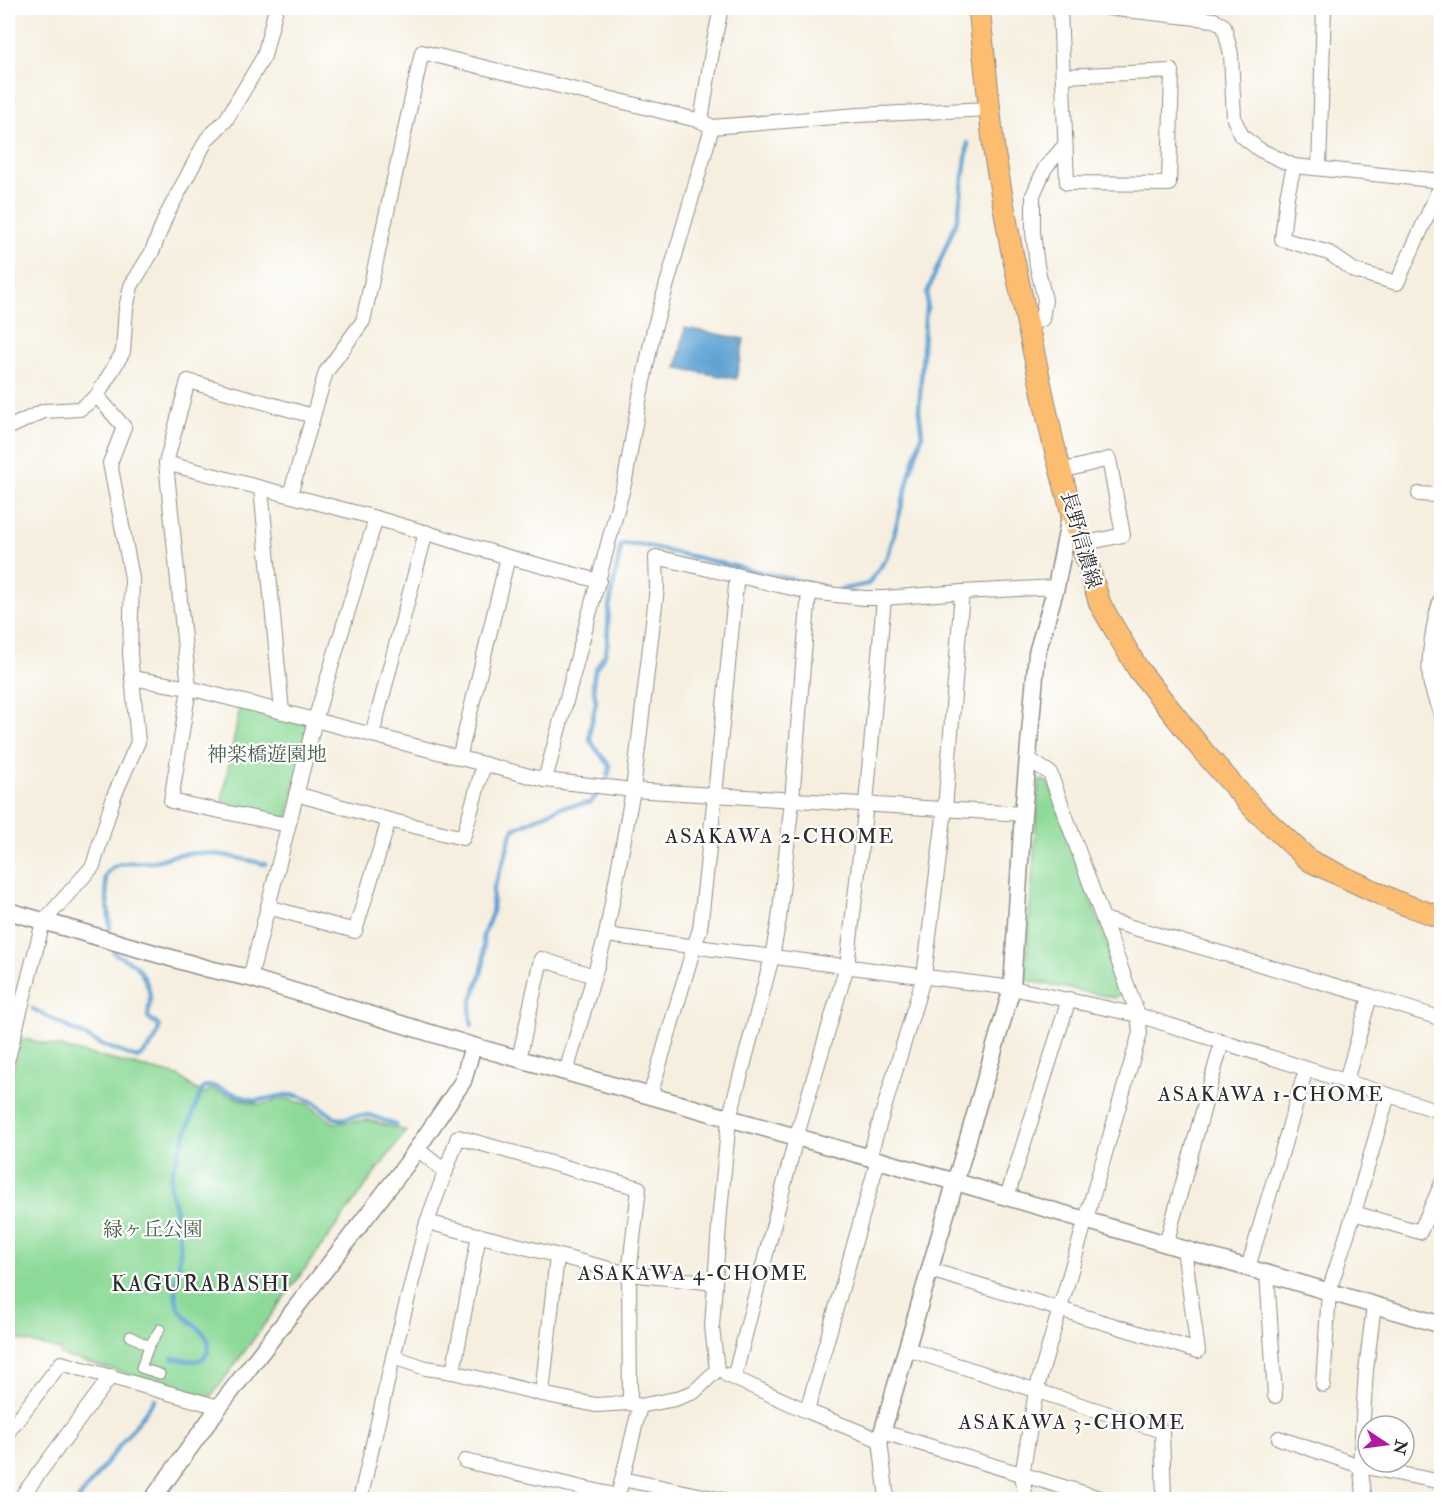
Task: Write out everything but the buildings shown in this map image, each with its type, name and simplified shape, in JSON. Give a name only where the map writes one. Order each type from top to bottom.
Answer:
[{"type":"main road","name":"長野信濃線","points":[[979,8],[994,151],[1011,247],[1051,432],[1071,510],[1100,604],[1138,669],[1202,750],[1255,810],[1310,861],[1395,901],[1442,918]]},
{"type":"street","points":[[8,428],[44,411],[80,409],[97,396],[123,352],[126,308],[131,286],[152,252],[166,216],[207,139],[226,120],[264,56],[276,8]]},
{"type":"street","points":[[545,780],[626,480],[654,329],[707,124],[713,46],[721,8]]},
{"type":"street","points":[[1060,8],[1067,183],[1169,184],[1172,71],[1063,76]]},
{"type":"street","points":[[1108,8],[1214,20],[1224,26],[1231,54],[1234,119],[1242,136],[1260,150],[1294,166],[1442,182],[1397,283],[1355,271],[1329,253],[1282,239],[1287,196],[1294,166]]},
{"type":"street","points":[[1319,168],[1324,8]]},
{"type":"street","points":[[290,495],[326,372],[363,321],[422,52],[707,124],[989,109]]},
{"type":"street","points":[[1028,326],[1042,319],[1045,300],[1037,266],[1033,232],[1033,195],[1045,168],[1065,145]]},
{"type":"street","points":[[288,825],[171,801],[189,688],[166,463],[188,381],[313,416]]},
{"type":"street","points":[[8,1058],[10,1034],[43,922],[93,867],[114,796],[138,742],[130,654],[132,578],[110,463],[124,427],[97,396]]},
{"type":"street","points":[[1061,471],[1109,459],[1122,536],[1082,544]]},
{"type":"street","points":[[166,463],[376,518],[599,581]]},
{"type":"street","points":[[261,488],[282,712]]},
{"type":"street","points":[[1419,494],[1436,495],[1442,498]]},
{"type":"street","points":[[887,1500],[882,1436],[1012,988],[1023,814],[1037,653],[1056,587],[1071,510]]},
{"type":"street","points":[[250,978],[315,720],[376,518]]},
{"type":"street","points":[[372,735],[426,532]]},
{"type":"street","points":[[459,758],[508,557]]},
{"type":"street","points":[[566,1072],[606,935],[633,790],[657,588],[656,557],[809,592],[864,598],[1056,587]]},
{"type":"street","points":[[650,1096],[700,929],[737,575]]},
{"type":"street","points":[[717,1370],[712,1327],[729,1119],[772,957],[779,919],[792,800],[809,592]]},
{"type":"street","points":[[807,1411],[924,976],[945,809],[962,592]]},
{"type":"street","points":[[1442,596],[1430,654],[1431,684],[1442,717]]},
{"type":"street","points":[[734,1378],[796,1138],[846,966],[866,804],[885,598]]},
{"type":"street","points":[[132,678],[189,688],[545,780],[633,790],[1023,814]]},
{"type":"street","points":[[1026,1500],[1022,1475],[1036,1391],[1140,1033],[1138,1015],[1050,773],[1028,759]]},
{"type":"street","points":[[296,794],[463,838],[484,764]]},
{"type":"street","points":[[267,908],[355,931],[389,820]]},
{"type":"street","points":[[8,912],[209,969],[250,978],[473,1047],[956,1182],[1374,1305],[1440,1322]]},
{"type":"street","points":[[1103,919],[1442,1019]]},
{"type":"street","points":[[606,935],[1012,988],[1069,999],[1138,1015],[1442,1112]]},
{"type":"street","points":[[519,1059],[541,959],[594,976]]},
{"type":"street","points":[[1346,1082],[1370,996]]},
{"type":"street","points":[[1007,1197],[1069,999]]},
{"type":"street","points":[[1166,1244],[1222,1042]]},
{"type":"street","points":[[152,1500],[219,1407],[417,1149],[463,1081],[473,1047]]},
{"type":"street","points":[[1248,1268],[1306,1069]]},
{"type":"street","points":[[1323,1385],[1329,1291],[1388,1095]]},
{"type":"street","points":[[360,1500],[427,1222],[458,1137],[639,1188],[629,1274],[635,1405],[617,1498],[465,1461]]},
{"type":"street","points":[[417,1149],[446,1172]]},
{"type":"street","points":[[1354,1213],[1420,1232],[1442,1183]]},
{"type":"street","points":[[427,1222],[629,1274],[715,1282]]},
{"type":"street","points":[[453,1372],[479,1235]]},
{"type":"street","points":[[930,1270],[1198,1351],[1184,1249]]},
{"type":"street","points":[[542,1394],[557,1256]]},
{"type":"street","points":[[1267,1273],[1275,1396]]},
{"type":"street","points":[[1363,1414],[1374,1305]]},
{"type":"street","points":[[160,1329],[149,1346],[141,1368],[160,1374]]},
{"type":"street","points":[[130,1336],[149,1346]]},
{"type":"street","points":[[907,1349],[1162,1431],[1164,1500]]},
{"type":"street","points":[[393,1357],[426,1368],[453,1372],[596,1405],[635,1405],[675,1399],[694,1392],[717,1370]]},
{"type":"street","points":[[8,1432],[61,1363],[219,1407]]},
{"type":"street","points":[[717,1370],[807,1411],[882,1436],[1106,1500]]},
{"type":"street","points":[[19,1500],[111,1376]]},
{"type":"street","points":[[1279,1438],[1356,1465]]},
{"type":"street","points":[[1360,1474],[1365,1500]]},
{"type":"street","points":[[1400,1474],[1442,1482]]},
{"type":"street","points":[[622,1479],[723,1500]]},
{"type":"green space","name":"神楽橋遊園地","points":[[240,707],[311,722],[287,821],[221,806]]},
{"type":"green space","points":[[1042,780],[1049,783],[1124,992],[1116,998],[1025,980],[1039,782]]},
{"type":"green space","name":"緑ヶ丘公園","points":[[21,1038],[179,1076],[205,1094],[210,1089],[258,1105],[286,1099],[308,1104],[334,1123],[368,1120],[406,1131],[211,1397],[60,1355],[60,1350],[8,1337],[8,1088]]},
{"type":"water","points":[[685,328],[744,339],[736,379],[677,368]]},
{"type":"waterway","points":[[839,590],[868,584],[888,556],[922,435],[919,411],[927,293],[958,217],[968,143]]},
{"type":"waterway","points":[[608,776],[610,766],[590,740],[590,730],[596,702],[593,683],[595,670],[607,646],[609,608],[621,545],[642,545],[825,587]]},
{"type":"waterway","points":[[472,1026],[470,1012],[472,1000],[484,961],[483,936],[492,913],[493,890],[514,829],[561,807],[590,803],[598,793]]},
{"type":"waterway","points":[[110,929],[105,877],[118,865],[154,861],[192,853],[224,855],[265,864]]},
{"type":"waterway","points":[[33,1009],[100,1044],[137,1058],[149,1049],[159,1026],[148,1017],[150,994],[141,973],[131,962],[114,953],[114,949]]},
{"type":"waterway","points":[[172,1358],[197,1361],[205,1356],[209,1344],[203,1333],[183,1314],[177,1302],[180,1240],[170,1186],[171,1177],[202,1090],[206,1086],[213,1086],[255,1101],[286,1095],[299,1096],[314,1102],[335,1118],[370,1115],[396,1125]]},
{"type":"waterway","points":[[78,1500],[155,1399]]},
{"type":"district","name":"ASAKAWA 2-CHOME","points":[[780,836]]},
{"type":"district","name":"ASAKAWA 1-CHOME","points":[[1271,1094]]},
{"type":"district","name":"ASAKAWA 4-CHOME","points":[[693,1273]]},
{"type":"district","name":"KAGURABASHI","points":[[201,1284]]},
{"type":"district","name":"ASAKAWA 3-CHOME","points":[[1072,1422]]}]
